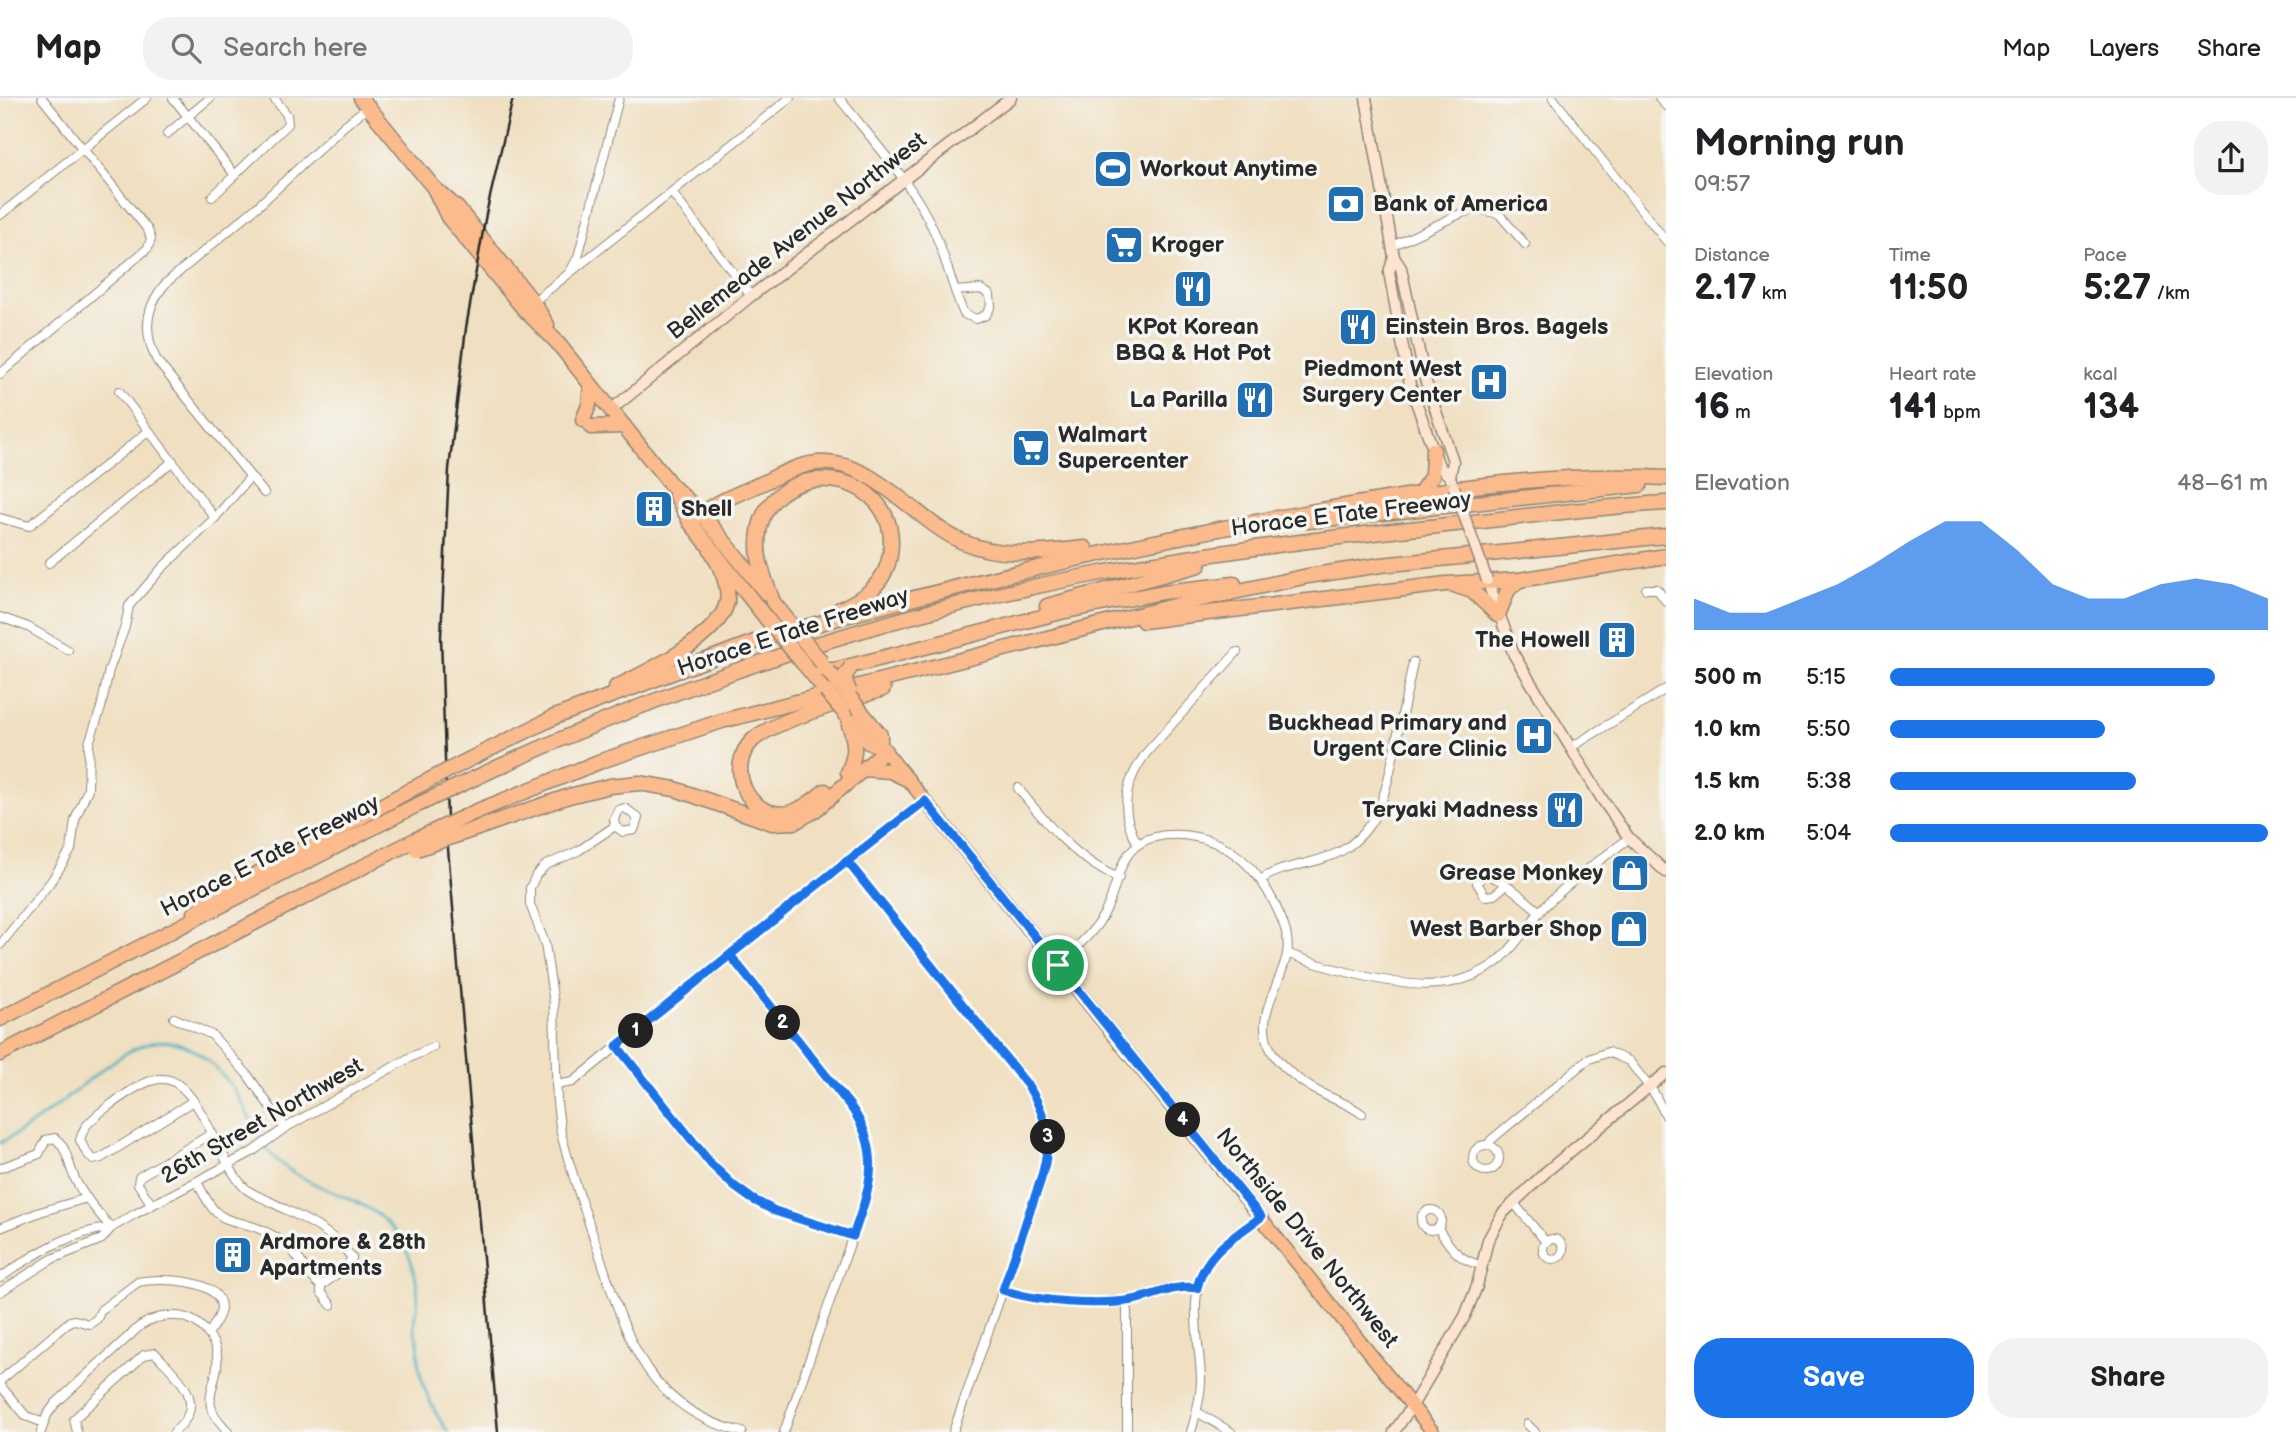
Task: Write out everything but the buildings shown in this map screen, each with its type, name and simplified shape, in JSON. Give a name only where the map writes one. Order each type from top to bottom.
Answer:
[{"type":"highway","name":"Northside Drive Northwest","points":[[365,102],[434,188],[458,209],[533,302],[556,341]]},
{"type":"highway","name":"Northside Drive Northwest","points":[[434,188],[448,217],[524,309],[556,341],[695,517],[828,666],[854,717]]},
{"type":"highway","points":[[591,384],[587,424],[624,426]]},
{"type":"highway","points":[[1420,492],[1432,476],[1433,450]]},
{"type":"highway","points":[[695,517],[711,505],[794,468],[828,463],[863,472],[942,531],[983,548],[1026,554],[1153,541]]},
{"type":"highway","points":[[772,636],[965,583],[1153,541],[1420,492],[1452,482],[1610,477],[1666,480]]},
{"type":"highway","points":[[552,718],[856,602],[880,581],[890,553],[890,532],[882,511],[863,491],[852,484],[837,480],[813,480],[793,486],[770,506],[761,525],[758,547],[773,602]]},
{"type":"highway","points":[[1186,535],[1666,480]]},
{"type":"highway","name":"Horace E Tate Freeway","points":[[0,1019],[475,778],[642,705],[830,640],[1027,588],[1149,564],[1373,532],[1666,503]]},
{"type":"highway","name":"Northside Drive Northwest","points":[[695,517],[711,550],[766,618],[826,691],[854,717],[880,735],[883,749]]},
{"type":"highway","points":[[828,666],[1065,606],[1433,559],[1666,536]]},
{"type":"highway","points":[[803,663],[851,667],[1065,606],[1145,578],[1279,545]]},
{"type":"highway","points":[[177,929],[213,898],[412,789],[648,671],[713,627],[724,612],[728,594],[711,550]]},
{"type":"highway","points":[[1071,631],[1298,600],[1487,580],[1520,580],[1666,556]]},
{"type":"highway","points":[[0,1054],[475,812],[601,761],[710,725],[1071,631],[1308,576]]},
{"type":"highway","points":[[1446,584],[1472,591],[1498,615],[1508,590],[1520,580]]},
{"type":"highway","points":[[883,749],[848,772],[808,804],[790,812],[764,809],[751,800],[743,787],[739,772],[741,757],[754,739],[779,725],[999,650]]},
{"type":"highway","points":[[826,691],[828,666]]},
{"type":"highway","points":[[848,772],[855,754],[854,717],[844,680],[851,667]]},
{"type":"highway","points":[[416,844],[478,828],[569,796],[610,786],[639,783],[675,789],[762,821],[783,824],[795,822],[814,811],[864,769],[883,749]]},
{"type":"highway","points":[[864,769],[890,771],[907,779]]},
{"type":"main road","name":"Bellemeade Avenue Northwest","points":[[611,410],[751,296],[1011,98]]},
{"type":"main road","points":[[1366,98],[1393,251],[1401,268],[1424,379],[1453,461],[1452,482]]},
{"type":"main road","points":[[1393,251],[1389,272],[1410,385],[1439,466],[1452,482],[1514,655],[1614,819],[1629,838],[1666,872]]},
{"type":"main road","name":"Northside Drive Northwest","points":[[883,749],[1433,1432]]},
{"type":"main road","points":[[1394,1432],[1465,1316],[1495,1226],[1513,1202],[1666,1073]]},
{"type":"street","points":[[0,373],[150,244],[148,230],[43,98]]},
{"type":"street","points":[[0,215],[147,98]]},
{"type":"street","points":[[173,98],[235,175]]},
{"type":"street","points":[[167,134],[210,98]]},
{"type":"street","points":[[212,197],[288,124],[288,117],[274,98]]},
{"type":"street","points":[[570,273],[578,257],[619,98]]},
{"type":"street","points":[[533,302],[790,98]]},
{"type":"street","points":[[839,98],[920,204],[934,231],[955,291],[964,314],[976,319],[986,315],[992,306],[990,295],[981,289],[955,291]]},
{"type":"street","points":[[1553,98],[1666,240]]},
{"type":"street","points":[[1659,98],[1666,106]]},
{"type":"street","points":[[264,493],[157,361],[148,337],[149,311],[156,295],[167,282],[257,207],[345,125],[365,102]]},
{"type":"street","points":[[672,193],[751,296]]},
{"type":"street","points":[[1393,251],[1462,213],[1479,209],[1499,214],[1525,244]]},
{"type":"street","points":[[119,391],[215,519]]},
{"type":"street","points":[[0,518],[29,526],[149,431]]},
{"type":"street","points":[[49,563],[173,461]]},
{"type":"street","points":[[0,945],[52,880],[71,850],[75,820],[89,789],[89,743],[129,606],[162,568],[215,519],[250,477]]},
{"type":"street","points":[[1646,589],[1657,589],[1666,601]]},
{"type":"street","points":[[0,617],[28,627],[68,650]]},
{"type":"street","points":[[1138,844],[1128,827],[1125,810],[1127,790],[1135,770],[1147,752],[1237,652]]},
{"type":"street","points":[[1262,880],[1276,871],[1329,858],[1363,835],[1386,791],[1413,662]]},
{"type":"street","points":[[1570,748],[1666,689]]},
{"type":"street","points":[[1018,788],[1041,818],[1062,838],[1101,869],[1119,878]]},
{"type":"street","points":[[556,1085],[573,1082],[925,801]]},
{"type":"street","points":[[615,826],[578,851],[546,865],[536,875],[530,888],[530,904],[545,944],[554,1004],[558,1118],[565,1148],[631,1343],[651,1375],[680,1403],[713,1422],[742,1432]]},
{"type":"street","points":[[1058,965],[1097,925],[1109,904],[1126,857],[1138,844],[1167,835],[1201,838],[1237,855],[1262,880],[1285,925],[1288,939],[1287,953],[1266,1016],[1265,1030],[1269,1046],[1280,1062],[1310,1087],[1345,1102],[1362,1114]]},
{"type":"street","points":[[1287,953],[1320,966],[1417,986],[1442,985],[1470,977],[1495,963],[1556,896],[1629,838]]},
{"type":"street","points":[[847,861],[1028,1086],[1042,1112],[1048,1139],[1046,1165],[953,1432]]},
{"type":"street","points":[[1506,885],[1540,912]]},
{"type":"street","points":[[730,955],[851,1107],[863,1127],[870,1152],[871,1175],[867,1195],[784,1432]]},
{"type":"street","points":[[174,1018],[212,1035],[247,1074],[285,1128]]},
{"type":"street","points":[[617,1046],[711,1164],[734,1186],[775,1211],[853,1236]]},
{"type":"street","name":"26th Street Northwest","points":[[0,1292],[52,1259],[102,1239],[111,1228],[252,1152],[285,1128],[409,1058],[433,1048]]},
{"type":"street","points":[[1488,1145],[1587,1060],[1608,1052],[1629,1061],[1649,1087],[1662,1097],[1666,1116]]},
{"type":"street","points":[[193,1101],[101,1158],[93,1160],[80,1140],[86,1126],[126,1093],[155,1079],[167,1079],[179,1084],[193,1101],[228,1165],[246,1189],[326,1231],[352,1258],[321,1286]]},
{"type":"street","points":[[152,1205],[138,1184],[139,1177],[211,1134]]},
{"type":"street","points":[[0,1168],[39,1154],[46,1140],[55,1138],[63,1144],[75,1181],[111,1228]]},
{"type":"street","points":[[197,1182],[213,1209],[224,1219],[254,1227],[281,1240],[291,1248],[313,1280],[321,1286]]},
{"type":"street","points":[[0,1228],[40,1212],[87,1199]]},
{"type":"street","points":[[1513,1202],[1546,1242]]},
{"type":"street","points":[[1191,1432],[1197,1412],[1200,1380],[1197,1288],[1212,1256],[1261,1217]]},
{"type":"street","name":"26th Street Northwest","points":[[0,1278],[61,1242],[96,1230],[111,1228]]},
{"type":"street","points":[[1438,1228],[1462,1259],[1482,1265]]},
{"type":"street","points":[[208,1334],[219,1317],[221,1306],[218,1297],[211,1291],[174,1279],[138,1282],[101,1310],[97,1319],[89,1324],[70,1321],[0,1383],[26,1416],[43,1427],[55,1404],[146,1322],[163,1316],[185,1317],[195,1321],[208,1334],[216,1350],[218,1362],[211,1406],[229,1432]]},
{"type":"street","points":[[321,1286],[321,1293],[331,1305]]},
{"type":"street","points":[[1003,1290],[1052,1301],[1128,1301],[1181,1287],[1197,1288]]},
{"type":"street","points":[[1127,1432],[1128,1301]]},
{"type":"street","points":[[77,1432],[74,1419],[144,1355],[155,1353],[190,1394],[190,1410],[183,1424],[174,1432]]},
{"type":"street","points":[[1197,1412],[1231,1432]]},
{"type":"street","points":[[1527,1424],[1535,1432]]},
{"type":"waterway","points":[[0,1143],[38,1119],[133,1050],[152,1043],[170,1042],[188,1047],[208,1061],[229,1083],[260,1139],[276,1159],[307,1180],[374,1212],[388,1223],[400,1239],[411,1261],[417,1284],[418,1302],[414,1326],[423,1383],[429,1400],[448,1432]]},
{"type":"railway","points":[[498,1432],[448,849],[441,637],[449,469],[466,328],[486,214],[513,98]]},
{"type":"place","name":"Workout Anytime","points":[[1113,169]]},
{"type":"place","name":"Bank of America","points":[[1346,204]]},
{"type":"place","name":"Kroger","points":[[1124,245]]},
{"type":"place","name":"KPot Korean BBQ & Hot Pot","points":[[1193,289]]},
{"type":"place","name":"Einstein Bros. Bagels","points":[[1358,327]]},
{"type":"place","name":"Piedmont West Surgery Center","points":[[1489,382]]},
{"type":"place","name":"La Parilla","points":[[1255,400]]},
{"type":"place","name":"Walmart Supercenter","points":[[1031,448]]},
{"type":"place","name":"Shell","points":[[654,509]]},
{"type":"place","name":"The Howell","points":[[1617,640]]},
{"type":"place","name":"Buckhead Primary and Urgent Care Clinic","points":[[1534,736]]},
{"type":"place","name":"Teryaki Madness","points":[[1565,810]]},
{"type":"place","name":"Grease Monkey","points":[[1630,873]]},
{"type":"place","name":"West Barber Shop","points":[[1629,929]]},
{"type":"place","name":"Ardmore & 28th Apartments","points":[[233,1255]]},
{"type":"route","points":[[1058,965],[925,801],[847,861],[788,908],[617,1046],[711,1164],[734,1186],[775,1211],[853,1236],[871,1175],[870,1152],[863,1127],[858,1116],[730,955],[847,861],[1028,1086],[1042,1112],[1048,1139],[1046,1165],[1003,1290],[1052,1301],[1128,1301],[1181,1287],[1197,1288],[1212,1256],[1261,1217],[1058,965]]}]
